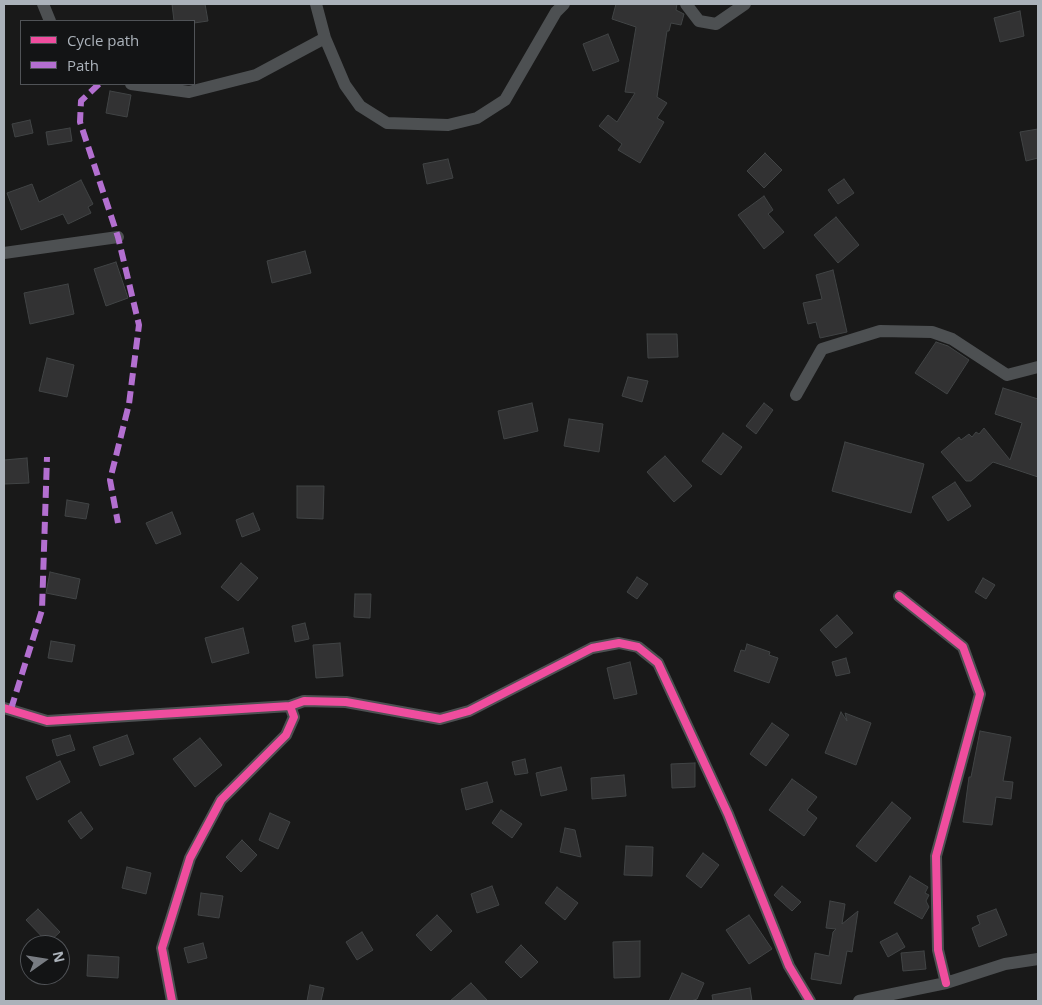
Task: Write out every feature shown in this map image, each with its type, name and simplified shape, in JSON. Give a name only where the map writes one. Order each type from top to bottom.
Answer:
[{"type":"street","points":[[43,4],[50,20]]},
{"type":"street","points":[[316,4],[325,38],[345,85],[360,106],[387,123],[448,125],[476,118],[505,100],[556,12],[564,4]]},
{"type":"street","points":[[686,4],[699,21],[716,24],[745,4]]},
{"type":"street","points":[[138,85],[189,92],[256,75],[325,38]]},
{"type":"street","points":[[4,253],[118,237]]},
{"type":"street","points":[[796,395],[822,349],[880,331],[932,332],[952,339],[1007,375],[1038,366]]},
{"type":"street","points":[[899,596],[962,647],[980,694],[936,856],[938,950],[946,982]]},
{"type":"street","points":[[4,708],[47,721],[290,706],[304,701],[346,702],[440,719],[469,711],[592,648],[619,643],[638,647],[658,663],[728,814],[789,966],[810,1001]]},
{"type":"street","points":[[172,1001],[162,948],[190,858],[221,800],[286,735],[294,717],[290,706]]},
{"type":"street","points":[[859,1001],[946,982],[1004,964],[1038,959]]},
{"type":"building","points":[[172,4],[205,4],[208,21],[195,23],[195,20],[174,20]]},
{"type":"building","points":[[616,4],[677,4],[676,10],[684,14],[681,25],[671,23],[669,31],[667,31],[657,97],[667,103],[657,118],[664,122],[640,163],[618,150],[622,144],[599,126],[608,115],[617,122],[635,93],[625,92],[636,27],[612,19]]},
{"type":"building","points":[[1020,11],[1024,36],[1000,42],[994,18]]},
{"type":"building","points":[[608,34],[619,61],[593,71],[583,44]]},
{"type":"building","points":[[110,91],[131,95],[127,117],[106,113]]},
{"type":"building","points":[[30,120],[33,133],[15,137],[12,124]]},
{"type":"building","points":[[70,128],[72,141],[48,145],[46,132]]},
{"type":"building","points":[[1038,129],[1038,158],[1026,161],[1020,132]]},
{"type":"building","points":[[765,153],[782,170],[764,188],[747,171]]},
{"type":"building","points":[[448,159],[453,178],[427,184],[423,164]]},
{"type":"building","points":[[844,179],[854,193],[838,204],[828,190]]},
{"type":"building","points":[[81,180],[93,204],[88,207],[91,213],[68,224],[63,214],[21,230],[7,193],[32,184],[39,202]]},
{"type":"building","points":[[764,196],[773,210],[768,214],[784,232],[764,249],[738,215]]},
{"type":"building","points":[[836,217],[859,245],[838,263],[814,235]]},
{"type":"building","points":[[305,251],[311,273],[272,283],[267,261]]},
{"type":"building","points":[[116,262],[128,298],[106,306],[94,269]]},
{"type":"building","points":[[833,270],[847,332],[820,338],[816,322],[808,324],[803,303],[822,299],[816,275]]},
{"type":"building","points":[[68,284],[74,314],[30,324],[24,293]]},
{"type":"building","points":[[647,334],[677,334],[678,357],[648,358]]},
{"type":"building","points":[[936,342],[948,346],[969,360],[947,394],[915,373]]},
{"type":"building","points":[[47,358],[74,365],[67,397],[39,391]]},
{"type":"building","points":[[628,377],[648,381],[642,402],[622,396]]},
{"type":"building","points":[[1003,388],[1038,399],[1038,477],[993,462],[971,481],[966,481],[941,452],[959,437],[961,440],[969,434],[972,437],[976,432],[979,434],[984,428],[1010,460],[1022,423],[995,414]]},
{"type":"building","points":[[532,403],[538,431],[504,439],[498,411]]},
{"type":"building","points":[[764,403],[773,410],[756,434],[746,426]]},
{"type":"building","points":[[569,419],[603,424],[599,452],[564,446]]},
{"type":"building","points":[[723,433],[742,447],[721,475],[702,461]]},
{"type":"building","points":[[845,442],[924,464],[911,513],[832,491]]},
{"type":"building","points":[[665,456],[692,486],[674,502],[647,472]]},
{"type":"building","points":[[27,458],[29,483],[4,484],[4,460]]},
{"type":"building","points":[[955,482],[971,506],[948,521],[932,497]]},
{"type":"building","points":[[297,486],[324,486],[323,519],[297,518]]},
{"type":"building","points":[[67,500],[89,504],[86,519],[65,516]]},
{"type":"building","points":[[172,512],[181,534],[156,544],[146,523]]},
{"type":"building","points":[[253,513],[260,530],[242,537],[236,520]]},
{"type":"building","points":[[241,563],[258,578],[238,601],[221,587]]},
{"type":"building","points":[[50,572],[80,579],[76,599],[46,593]]},
{"type":"building","points":[[637,577],[648,584],[637,599],[627,592]]},
{"type":"building","points":[[983,578],[995,585],[986,599],[975,592]]},
{"type":"building","points":[[355,594],[371,594],[370,618],[354,617]]},
{"type":"building","points":[[837,615],[853,633],[836,648],[820,630]]},
{"type":"building","points":[[305,623],[309,639],[295,642],[292,626]]},
{"type":"building","points":[[243,628],[249,653],[212,663],[205,638]]},
{"type":"building","points":[[51,641],[75,645],[72,662],[48,658]]},
{"type":"building","points":[[340,643],[343,676],[316,678],[313,645]]},
{"type":"building","points":[[747,644],[770,652],[769,655],[778,658],[769,683],[734,671],[741,650],[745,651]]},
{"type":"building","points":[[846,658],[850,673],[836,676],[832,662]]},
{"type":"building","points":[[630,662],[637,694],[614,699],[607,668]]},
{"type":"building","points":[[841,712],[847,721],[845,713],[871,723],[856,765],[825,753]]},
{"type":"building","points":[[772,723],[789,735],[766,766],[750,754]]},
{"type":"building","points":[[980,731],[1011,737],[1003,781],[1013,782],[1011,799],[996,797],[992,825],[963,822],[969,777],[971,777]]},
{"type":"building","points":[[70,735],[75,750],[57,756],[52,740]]},
{"type":"building","points":[[127,735],[134,754],[100,766],[93,747]]},
{"type":"building","points":[[200,738],[222,765],[195,787],[173,759]]},
{"type":"building","points":[[525,759],[528,773],[515,775],[512,762]]},
{"type":"building","points":[[60,761],[70,782],[37,800],[26,777]]},
{"type":"building","points":[[695,763],[695,787],[672,788],[671,764]]},
{"type":"building","points":[[561,767],[567,790],[541,796],[536,773]]},
{"type":"building","points":[[624,775],[626,796],[592,799],[591,778]]},
{"type":"building","points":[[792,779],[817,797],[807,810],[817,818],[804,836],[769,810]]},
{"type":"building","points":[[487,782],[493,802],[466,810],[461,789]]},
{"type":"building","points":[[892,802],[911,818],[876,862],[856,846]]},
{"type":"building","points":[[501,810],[522,824],[512,838],[492,823]]},
{"type":"building","points":[[81,812],[93,829],[81,839],[68,821]]},
{"type":"building","points":[[270,813],[290,822],[278,849],[259,840]]},
{"type":"building","points":[[565,828],[575,830],[581,857],[560,852]]},
{"type":"building","points":[[242,840],[257,855],[241,872],[226,857]]},
{"type":"building","points":[[626,846],[653,847],[652,876],[624,875]]},
{"type":"building","points":[[703,853],[719,865],[701,888],[686,876]]},
{"type":"building","points":[[127,867],[151,873],[146,894],[122,888]]},
{"type":"building","points":[[910,876],[928,887],[925,893],[929,895],[926,901],[929,907],[922,919],[894,903]]},
{"type":"building","points":[[492,886],[499,905],[477,913],[471,894]]},
{"type":"building","points":[[782,886],[801,902],[792,911],[774,895]]},
{"type":"building","points":[[557,887],[578,903],[565,920],[545,903]]},
{"type":"building","points":[[201,893],[223,896],[219,918],[198,915]]},
{"type":"building","points":[[830,901],[845,904],[842,924],[858,911],[852,952],[847,951],[841,984],[811,979],[815,953],[829,956],[833,932],[836,929],[826,928]]},
{"type":"building","points":[[38,909],[60,932],[57,935],[40,935],[26,920]]},
{"type":"building","points":[[996,909],[1007,935],[979,947],[972,928],[980,924],[977,916]]},
{"type":"building","points":[[437,915],[452,931],[431,951],[416,935]]},
{"type":"building","points":[[749,915],[772,949],[749,964],[726,930]]},
{"type":"building","points":[[362,932],[373,950],[357,960],[346,942]]},
{"type":"building","points":[[897,933],[905,947],[888,957],[880,942]]},
{"type":"building","points":[[640,941],[640,977],[614,978],[613,942]]},
{"type":"building","points":[[203,943],[207,958],[188,963],[184,948]]},
{"type":"building","points":[[521,945],[538,962],[521,978],[505,962]]},
{"type":"building","points":[[924,951],[926,969],[903,971],[901,953]]},
{"type":"building","points":[[88,955],[119,957],[118,978],[87,976]]},
{"type":"building","points":[[682,973],[704,983],[697,999],[691,1001],[669,1001]]},
{"type":"building","points":[[471,983],[488,1001],[450,1001]]},
{"type":"building","points":[[310,985],[324,988],[321,1001],[307,1001]]},
{"type":"building","points":[[750,988],[752,1001],[713,1001],[712,995]]},
{"type":"marked path","points":[[98,85],[81,101],[80,122],[118,237],[139,325],[129,404],[110,480],[118,523]]},
{"type":"marked path","points":[[11,709],[42,610],[47,457]]},
{"type":"cycle path","points":[[899,596],[963,647],[980,694],[936,856],[938,950],[946,983]]},
{"type":"cycle path","points":[[290,706],[304,701],[346,702],[440,719],[469,711],[592,648],[619,643],[638,647],[658,663],[728,814],[789,966],[810,1001]]},
{"type":"cycle path","points":[[4,708],[47,721],[290,706],[294,717],[286,735],[221,800],[190,858],[162,948],[172,1001]]}]
